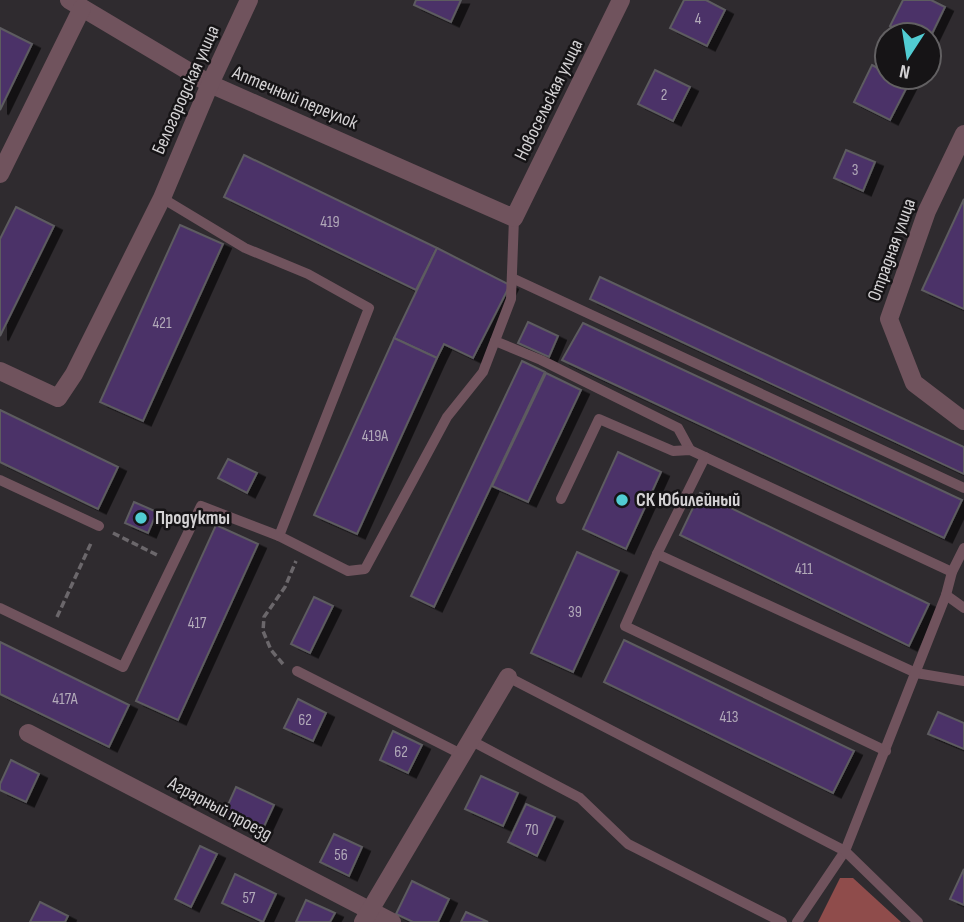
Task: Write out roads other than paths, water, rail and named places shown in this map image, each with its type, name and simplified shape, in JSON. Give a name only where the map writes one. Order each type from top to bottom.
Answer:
[{"type":"street","name":"Белогородская улица","points":[[0,371],[58,398],[74,373],[162,198],[249,0]]},
{"type":"street","name":"Новосельская улица","points":[[514,218],[621,0]]},
{"type":"street","name":"Аптечный переулок","points":[[75,4],[210,84],[514,218]]},
{"type":"street","points":[[0,174],[75,4]]},
{"type":"street","name":"Отрадная улица","points":[[964,134],[927,211],[889,319],[914,383],[964,421]]},
{"type":"street","points":[[366,916],[508,677]]},
{"type":"street","name":"Аграрный проезд","points":[[28,733],[366,916],[392,922]]},
{"type":"lane","points":[[162,198],[245,248],[308,274],[369,308],[279,536]]},
{"type":"lane","points":[[0,608],[122,667],[201,506],[279,536],[348,571],[365,569],[446,417],[483,372],[511,299],[514,218]]},
{"type":"lane","points":[[512,278],[964,488]]},
{"type":"lane","points":[[495,341],[541,360],[678,428],[690,450]]},
{"type":"lane","points":[[561,499],[599,419],[673,451],[690,450],[952,572]]},
{"type":"lane","points":[[705,457],[625,626],[886,751]]},
{"type":"lane","points":[[0,480],[99,526]]},
{"type":"lane","points":[[797,922],[845,851],[916,674],[952,572],[964,548]]},
{"type":"lane","points":[[657,554],[916,674],[964,681]]},
{"type":"lane","points":[[946,595],[964,608]]},
{"type":"lane","points":[[297,671],[580,798],[628,844],[782,922]]},
{"type":"lane","points":[[508,677],[845,851],[918,922]]},
{"type":"place","name":"СК Юбилейный","points":[[622,500]]},
{"type":"place","name":"Продукты","points":[[141,518]]}]
